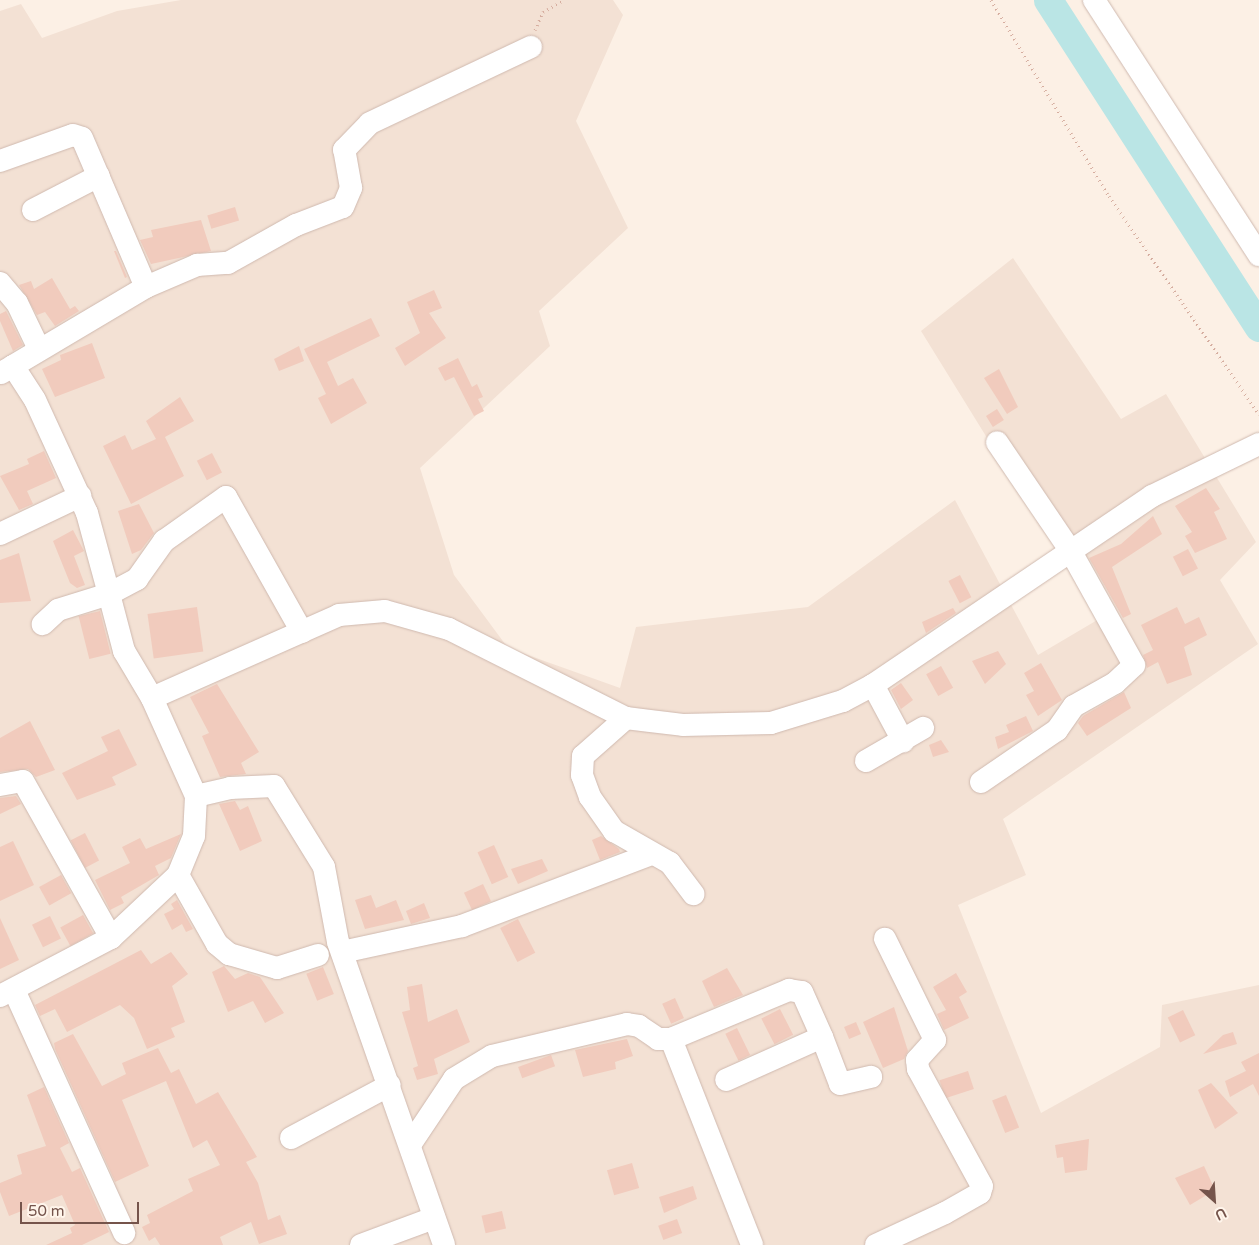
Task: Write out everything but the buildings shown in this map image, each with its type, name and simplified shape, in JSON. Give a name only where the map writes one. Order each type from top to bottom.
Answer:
[{"type":"street","points":[[1094,0],[1259,255]]},
{"type":"street","points":[[125,1240],[7,993],[111,938],[178,875],[194,836],[196,796],[152,698],[124,651],[80,496],[35,400],[6,369],[146,287],[197,265],[228,263],[296,225],[343,207],[350,188],[344,150],[370,123],[531,47]]},
{"type":"street","points":[[0,161],[73,135],[82,138],[146,287]]},
{"type":"street","points":[[33,210],[99,176]]},
{"type":"street","points":[[0,283],[17,303],[39,348]]},
{"type":"street","points":[[981,782],[1057,730],[1074,706],[1115,683],[1134,665],[1070,550],[997,442]]},
{"type":"street","points":[[152,698],[339,615],[385,611],[422,620],[626,718],[683,725],[771,723],[843,701],[873,685],[1152,496],[1259,444]]},
{"type":"street","points":[[0,534],[80,496]]},
{"type":"street","points":[[43,624],[58,610],[109,594],[137,579],[164,541],[226,497],[302,632]]},
{"type":"street","points":[[873,685],[903,741]]},
{"type":"street","points":[[626,718],[587,748],[582,775],[590,797],[614,831],[670,863],[693,894]]},
{"type":"street","points":[[866,761],[923,728]]},
{"type":"street","points":[[0,785],[23,781],[111,938]]},
{"type":"street","points":[[196,796],[274,786],[324,867],[342,952],[390,1085],[444,1245]]},
{"type":"street","points":[[342,952],[462,926],[652,854]]},
{"type":"street","points":[[178,875],[217,944],[229,954],[277,968],[318,954]]},
{"type":"street","points":[[876,1245],[945,1213],[980,1193],[982,1186],[918,1069],[917,1060],[935,1040],[885,939]]},
{"type":"street","points":[[410,1144],[454,1079],[492,1056],[626,1024],[639,1026],[658,1039],[671,1039],[789,990],[807,997],[840,1084],[871,1077]]},
{"type":"street","points":[[726,1080],[822,1037]]},
{"type":"street","points":[[671,1039],[752,1245]]},
{"type":"street","points":[[290,1138],[390,1085]]},
{"type":"street","points":[[361,1245],[434,1218]]},
{"type":"path","points":[[531,47],[537,18],[564,0]]},
{"type":"path","points":[[991,0],[1109,196],[1259,414]]},
{"type":"shaded area","points":[[181,0],[613,0],[623,15],[576,121],[628,228],[539,311],[550,346],[420,468],[454,575],[508,648],[620,688],[636,627],[808,607],[955,500],[1038,655],[1099,619],[921,331],[1013,258],[1121,419],[1166,394],[1256,542],[1220,580],[1258,644],[1003,819],[1026,875],[958,905],[1041,1113],[1160,1047],[1162,1005],[1259,985],[1259,1245],[0,1245],[0,11],[21,4],[42,38],[117,11]]},
{"type":"waterway","points":[[1048,0],[1259,327]]}]
